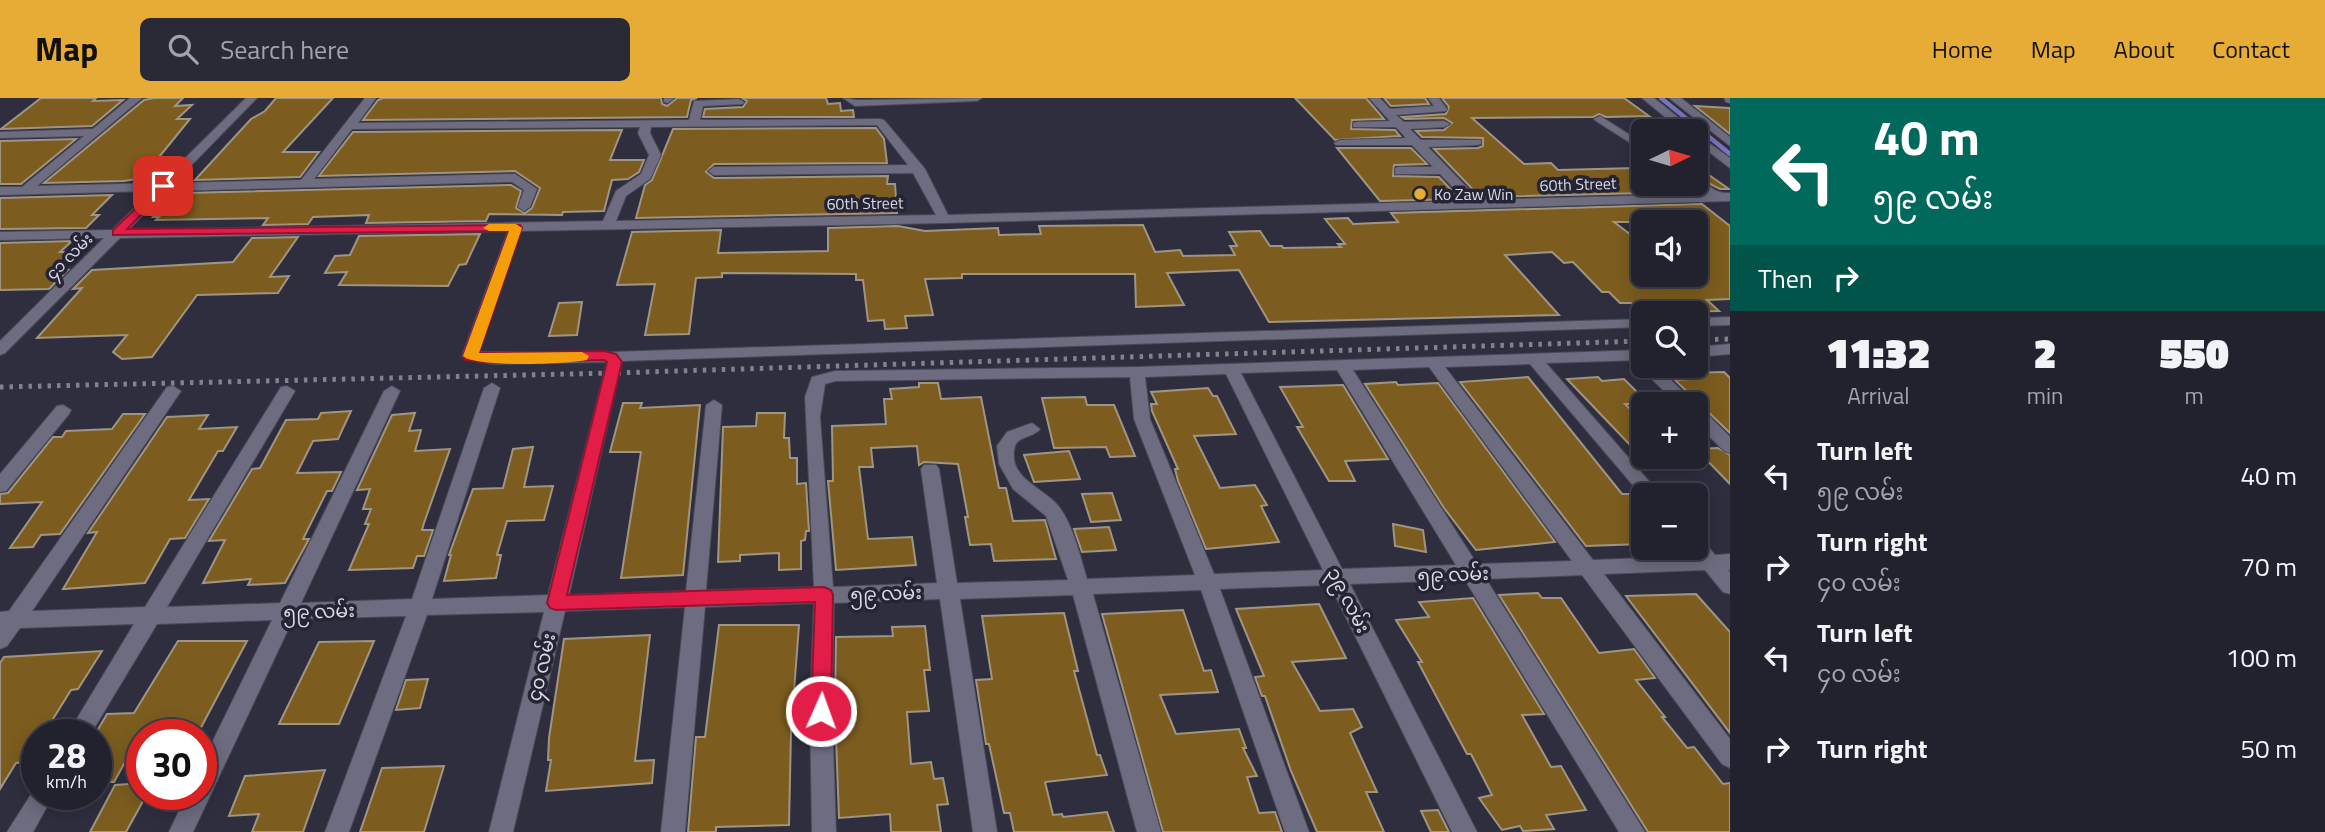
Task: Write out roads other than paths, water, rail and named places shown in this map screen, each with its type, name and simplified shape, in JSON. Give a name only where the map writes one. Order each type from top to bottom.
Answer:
[{"type":"street","points":[[24,191],[137,98]]},
{"type":"street","name":"၄၁ လမ်း","points":[[0,350],[252,98]]},
{"type":"street","points":[[304,184],[371,98]]},
{"type":"street","points":[[851,100],[977,98]]},
{"type":"street","points":[[1374,98],[1477,205]]},
{"type":"street","points":[[1388,112],[1442,109],[1433,98]]},
{"type":"street","points":[[1647,98],[1674,119]]},
{"type":"street","points":[[1674,98],[1730,143]]},
{"type":"street","points":[[851,100],[880,122],[903,146],[919,169],[943,219]]},
{"type":"street","points":[[694,124],[698,103],[739,102]]},
{"type":"street","points":[[1600,119],[1631,140]]},
{"type":"street","points":[[349,125],[880,122]]},
{"type":"street","points":[[608,226],[620,194],[651,170],[655,155],[644,133],[646,123]]},
{"type":"street","points":[[1357,125],[1444,124]]},
{"type":"street","points":[[0,135],[95,132]]},
{"type":"street","points":[[1340,143],[1477,142]]},
{"type":"street","points":[[1708,147],[1730,164]]},
{"type":"street","points":[[714,171],[919,169]]},
{"type":"street","points":[[1399,171],[1443,170]]},
{"type":"street","points":[[0,191],[515,178],[531,189],[524,206]]},
{"type":"street","name":"60th Street","points":[[0,236],[943,219],[969,224],[1723,198]]},
{"type":"street","points":[[516,228],[470,355],[472,358],[611,357],[1631,323]]},
{"type":"street","points":[[1708,322],[1730,321]]},
{"type":"street","points":[[1708,351],[1730,349]]},
{"type":"street","name":"၄၀ လမ်း","points":[[501,832],[615,362],[611,357]]},
{"type":"street","points":[[824,832],[821,711],[824,595],[812,417],[813,397],[818,381],[827,377],[848,375],[1137,372],[1631,359]]},
{"type":"street","points":[[1535,360],[1642,483]]},
{"type":"street","points":[[1434,363],[1730,757]]},
{"type":"street","points":[[1342,366],[1633,832]]},
{"type":"street","name":"၃၉ လမ်း","points":[[1231,369],[1465,832]]},
{"type":"street","points":[[1137,372],[1142,419],[1208,583],[1297,832]]},
{"type":"street","points":[[1662,378],[1675,392]]},
{"type":"street","points":[[337,832],[419,608],[492,388]]},
{"type":"street","points":[[0,640],[8,620],[173,390]]},
{"type":"street","points":[[88,719],[287,391]]},
{"type":"street","points":[[217,757],[392,391]]},
{"type":"street","points":[[673,832],[714,405]]},
{"type":"street","points":[[0,486],[63,410]]},
{"type":"street","points":[[1708,425],[1730,447]]},
{"type":"street","points":[[1032,429],[1013,436],[1006,446],[1009,471],[1026,492],[1056,514],[1082,587],[1149,832]]},
{"type":"street","points":[[930,469],[985,832]]},
{"type":"street","points":[[1720,563],[1730,586]]},
{"type":"street","name":"၅၉ လမ်း","points":[[8,620],[1208,583],[1720,563]]},
{"type":"street","points":[[19,832],[32,810]]},
{"type":"street","points":[[181,832],[191,810]]},
{"type":"waterway","points":[[1661,98],[1730,154]]},
{"type":"railway","points":[[1708,340],[1730,339]]},
{"type":"railway","points":[[0,387],[612,373],[1631,341]]},
{"type":"place","name":"Ko Zaw Win","points":[[1420,194]]}]
